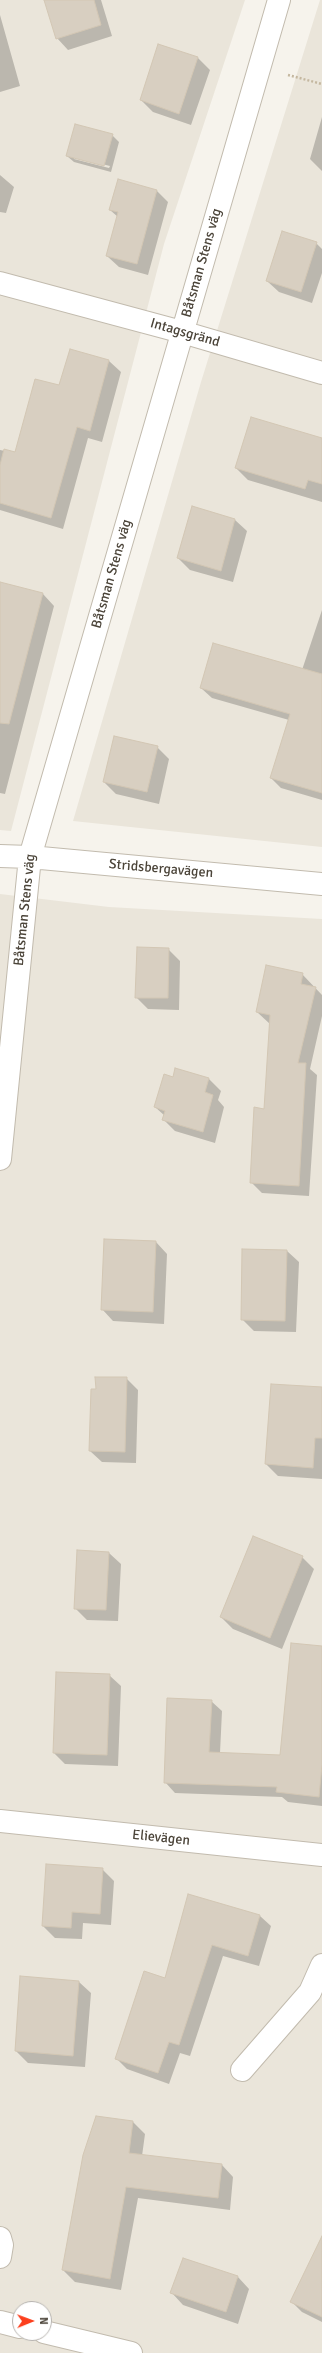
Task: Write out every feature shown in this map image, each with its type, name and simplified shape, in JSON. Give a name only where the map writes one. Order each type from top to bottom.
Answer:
[{"type":"street","name":"Båtsman Stens väg","points":[[0,1159],[30,857],[279,0]]},
{"type":"street","name":"Intagsgränd","points":[[0,283],[182,332],[322,373]]},
{"type":"street","name":"Stridsbergavägen","points":[[0,856],[30,857],[322,884]]},
{"type":"street","name":"Elievägen","points":[[0,1821],[322,1855]]},
{"type":"street","points":[[242,2070],[310,1992],[322,1964]]},
{"type":"street","points":[[0,2238],[2,2245],[0,2257]]},
{"type":"street","points":[[0,2322],[12,2325]]},
{"type":"street","points":[[52,2334],[131,2353]]},
{"type":"path","points":[[260,68],[322,84]]},
{"type":"shaded area","points":[[0,0],[245,0],[164,244],[11,831],[0,830]]},
{"type":"shaded area","points":[[320,0],[322,0],[322,847],[73,821],[201,382]]},
{"type":"shaded area","points":[[0,894],[109,907],[322,919],[322,2353],[0,2353]]},
{"type":"building","points":[[44,0],[94,0],[101,25],[56,39]]},
{"type":"building","points":[[158,44],[198,57],[179,114],[140,100]]},
{"type":"building","points":[[75,124],[113,134],[104,166],[66,156]]},
{"type":"building","points":[[118,179],[157,190],[137,264],[106,256],[118,212],[109,210]]},
{"type":"building","points":[[282,231],[317,242],[301,292],[266,281]]},
{"type":"building","points":[[70,349],[109,360],[90,431],[77,427],[51,518],[0,503],[0,465],[4,449],[15,452],[35,379],[59,385]]},
{"type":"building","points":[[251,417],[322,438],[322,484],[308,480],[305,489],[235,468]]},
{"type":"building","points":[[192,506],[235,519],[221,571],[177,558]]},
{"type":"building","points":[[0,582],[43,593],[9,724],[0,723]]},
{"type":"building","points":[[213,643],[322,674],[322,793],[270,778],[290,714],[200,688]]},
{"type":"building","points":[[114,736],[158,746],[147,792],[103,782]]},
{"type":"building","points":[[137,947],[169,948],[168,998],[135,998]]},
{"type":"building","points":[[266,965],[303,973],[301,984],[316,987],[298,1063],[306,1063],[299,1186],[250,1183],[254,1107],[264,1109],[270,1015],[256,1012]]},
{"type":"building","points":[[175,1068],[209,1078],[205,1092],[213,1095],[203,1132],[162,1120],[165,1111],[154,1107],[164,1074],[173,1077]]},
{"type":"building","points":[[104,1239],[156,1241],[153,1312],[101,1310]]},
{"type":"building","points":[[242,1249],[287,1250],[285,1321],[241,1320]]},
{"type":"building","points":[[95,1377],[127,1377],[125,1452],[89,1451],[91,1389],[96,1389]]},
{"type":"building","points":[[271,1384],[322,1387],[322,1438],[315,1438],[313,1468],[265,1464]]},
{"type":"building","points":[[253,1536],[303,1556],[270,1638],[220,1617]]},
{"type":"building","points":[[77,1550],[109,1552],[106,1610],[74,1609]]},
{"type":"building","points":[[291,1643],[322,1646],[322,1765],[319,1797],[276,1792],[277,1787],[164,1783],[167,1698],[212,1700],[209,1752],[280,1755]]},
{"type":"building","points":[[56,1672],[110,1674],[107,1755],[53,1753]]},
{"type":"building","points":[[46,1864],[103,1868],[100,1914],[72,1912],[71,1928],[42,1926]]},
{"type":"building","points":[[188,1894],[260,1915],[248,1956],[212,1945],[179,2045],[169,2042],[158,2073],[115,2059],[144,1971],[165,1978]]},
{"type":"building","points":[[20,1976],[79,1981],[73,2056],[15,2051]]},
{"type":"building","points":[[96,2116],[133,2121],[129,2153],[222,2164],[218,2198],[126,2187],[110,2279],[62,2270],[83,2155]]},
{"type":"building","points":[[322,2236],[322,2317],[290,2302]]},
{"type":"building","points":[[183,2258],[238,2276],[226,2312],[170,2293]]}]
